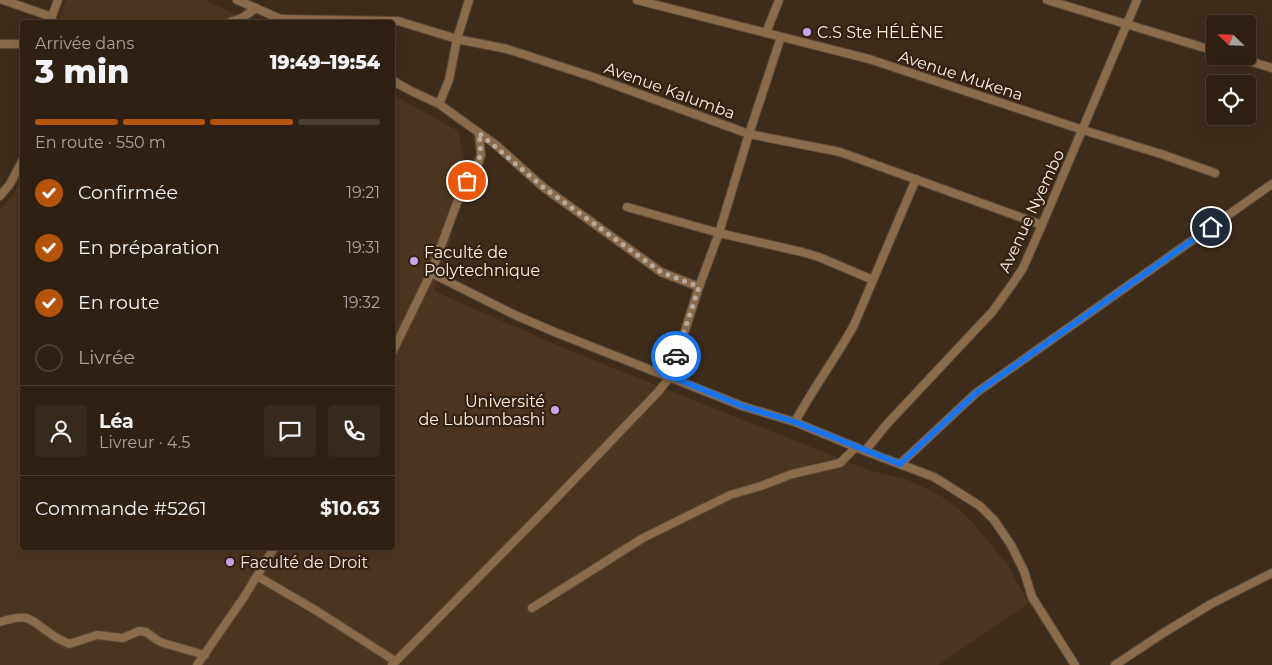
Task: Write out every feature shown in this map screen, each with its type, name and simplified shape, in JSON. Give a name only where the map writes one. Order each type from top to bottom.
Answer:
[{"type":"street","points":[[3,0],[51,20],[58,0]]},
{"type":"street","points":[[237,0],[282,20]]},
{"type":"street","points":[[439,104],[449,80],[456,39],[469,0]]},
{"type":"street","name":"Avenue Mukena","points":[[637,0],[869,59],[1215,173]]},
{"type":"street","points":[[766,33],[779,0]]},
{"type":"street","points":[[1047,0],[1206,48]]},
{"type":"street","name":"Avenue Nyembo","points":[[865,451],[887,424],[1004,298],[1023,268],[1137,0]]},
{"type":"street","points":[[236,20],[256,8]]},
{"type":"street","name":"Avenue Kalumba","points":[[395,21],[456,39],[507,49],[593,77],[749,134],[833,150],[1042,225]]},
{"type":"street","points":[[257,576],[317,612],[394,663],[544,510],[648,402],[670,376],[719,233],[781,37]]},
{"type":"street","points":[[0,44],[20,44]]},
{"type":"street","points":[[1256,63],[1272,68]]},
{"type":"street","points":[[395,82],[439,104],[479,133],[543,187],[661,272],[699,287]]},
{"type":"street","points":[[395,347],[431,273],[458,205],[461,192],[482,155],[479,133]]},
{"type":"street","points":[[0,196],[10,184],[20,165]]},
{"type":"street","points":[[795,422],[811,393],[845,341],[916,179]]},
{"type":"street","points":[[900,464],[976,393],[1272,184]]},
{"type":"street","points":[[627,206],[719,233],[820,257],[873,280]]},
{"type":"street","points":[[431,273],[515,315],[557,333],[742,406],[795,422],[934,477],[984,509],[1002,532],[1024,571],[1030,592],[1040,612],[1073,663],[1064,665]]},
{"type":"street","points":[[532,608],[642,538],[730,496],[792,474],[840,463],[856,447]]},
{"type":"street","points":[[197,665],[273,550]]},
{"type":"street","points":[[1115,665],[1211,604],[1272,573]]},
{"type":"street","points":[[0,622],[17,618],[31,619],[52,635],[69,644],[98,636],[123,638],[139,631],[146,632],[156,640],[205,655]]},
{"type":"shaded area","points":[[66,0],[205,0],[248,20],[58,20]]},
{"type":"shaded area","name":"Université de Lubumbashi","points":[[395,96],[458,131],[465,165],[460,207],[434,291],[568,350],[868,470],[908,480],[938,494],[959,509],[973,523],[1007,564],[1029,603],[938,665],[0,665],[0,210],[15,192],[20,181],[20,550],[395,550]]},
{"type":"way so far","points":[[467,181],[473,174],[482,155],[479,133],[502,150],[543,187],[661,272],[699,287],[676,356]]},
{"type":"place","name":"C.S Ste HÉLÈNE","points":[[807,32]]},
{"type":"place","name":"Faculté de Polytechnique","points":[[414,261]]},
{"type":"place","name":"Université de Lubumbashi","points":[[555,410]]},
{"type":"place","name":"Faculté de Droit","points":[[230,562]]},
{"type":"route","points":[[676,356],[670,376],[742,406],[795,422],[900,464],[976,393],[1211,227]]}]
